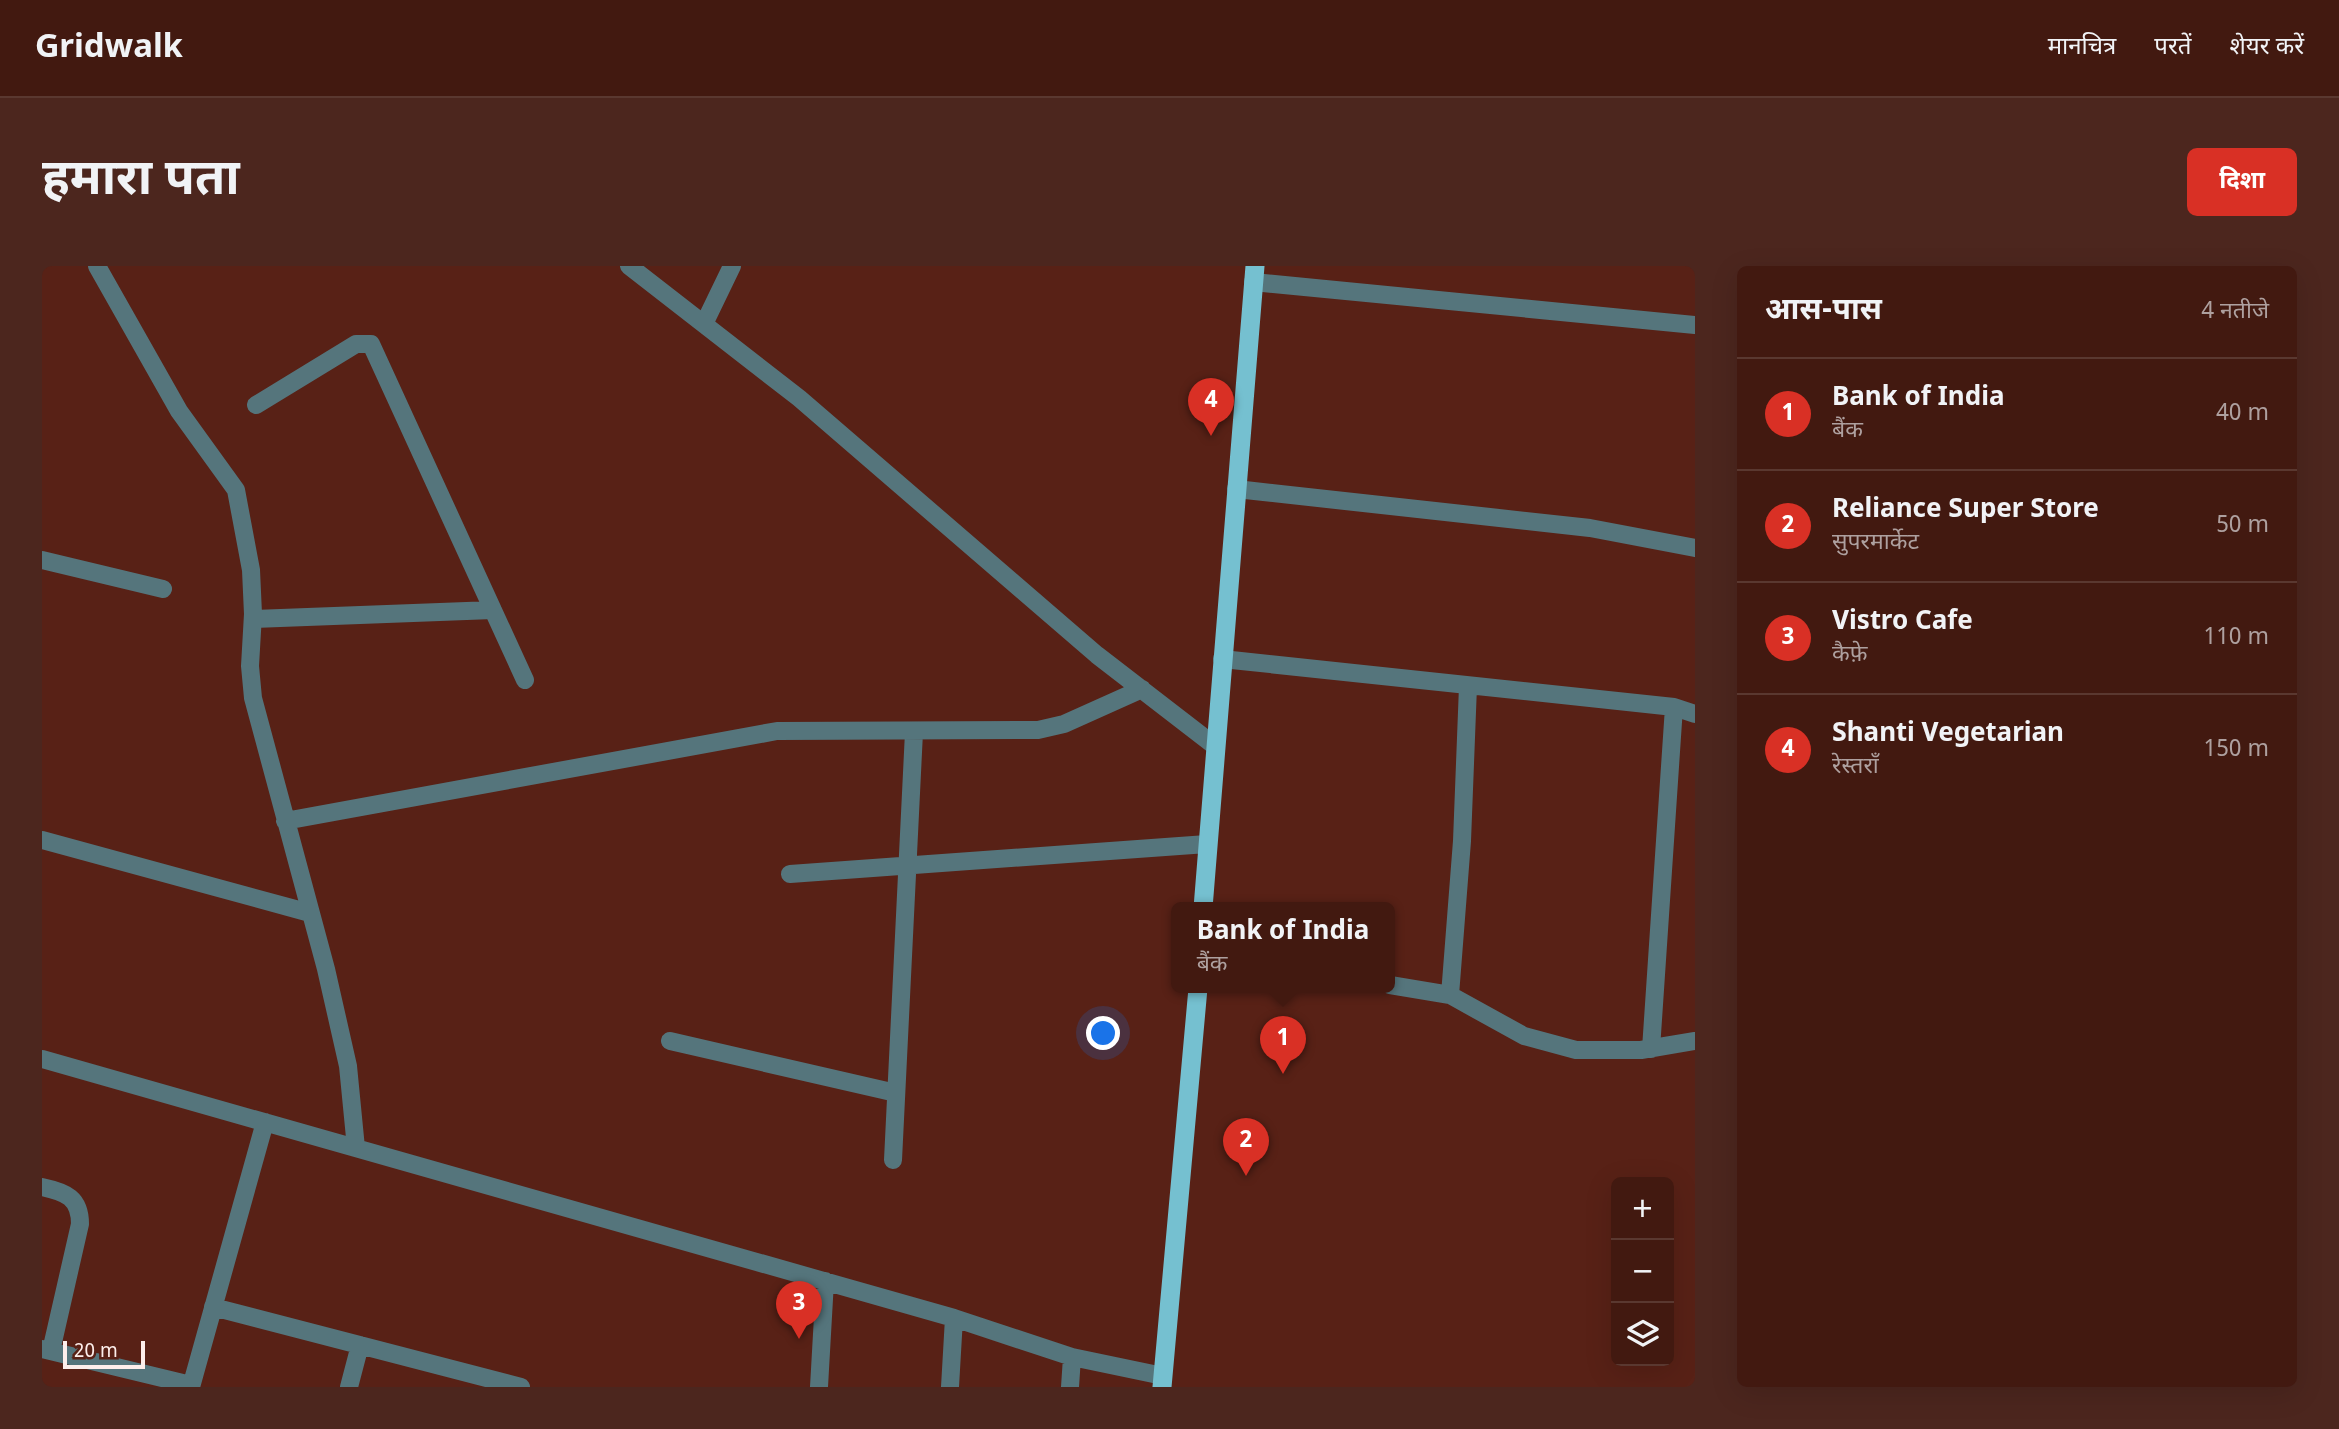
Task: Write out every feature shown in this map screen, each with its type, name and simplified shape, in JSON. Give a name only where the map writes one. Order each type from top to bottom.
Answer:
[{"type":"highway","points":[[1203,902],[1254,274]]},
{"type":"highway","points":[[1163,1382],[1198,993]]},
{"type":"street","points":[[97,266],[180,411],[236,490],[251,570],[253,619],[250,683],[348,1066],[356,1148]]},
{"type":"street","points":[[629,266],[799,398],[1086,646],[1215,746]]},
{"type":"street","points":[[704,324],[732,266]]},
{"type":"street","points":[[1254,274],[1695,325]]},
{"type":"street","points":[[257,405],[356,344],[370,344],[525,680]]},
{"type":"street","points":[[1237,489],[1590,528],[1695,548]]},
{"type":"street","points":[[42,560],[163,589]]},
{"type":"street","points":[[253,619],[494,610]]},
{"type":"street","points":[[1223,659],[1674,707],[1695,714]]},
{"type":"street","points":[[1450,995],[1462,842],[1468,686]]},
{"type":"street","points":[[285,821],[756,734],[1038,730],[1064,724],[1142,690]]},
{"type":"street","points":[[1651,1049],[1674,707]]},
{"type":"street","points":[[893,1160],[914,732]]},
{"type":"street","points":[[42,840],[310,913]]},
{"type":"street","points":[[790,873],[1207,844]]},
{"type":"street","points":[[1395,986],[1450,995],[1524,1036],[1551,1045],[1608,1052],[1651,1049],[1695,1041]]},
{"type":"street","points":[[670,1041],[896,1093]]},
{"type":"street","points":[[42,1059],[954,1318],[1072,1357],[1163,1382]]},
{"type":"street","points":[[42,1187],[62,1191],[74,1199],[80,1209],[80,1224],[46,1350],[191,1386],[265,1122]]},
{"type":"street","points":[[818,1387],[825,1282]]},
{"type":"street","points":[[213,1307],[497,1384],[521,1387]]},
{"type":"street","points":[[950,1387],[954,1318]]},
{"type":"street","points":[[349,1387],[360,1345]]},
{"type":"street","points":[[1070,1387],[1072,1357]]},
{"type":"place","name":"Shanti Vegetarian","points":[[1211,436]]},
{"type":"place","name":"Bank of India","points":[[1283,1074]]},
{"type":"place","name":"Reliance Super Store","points":[[1246,1176]]},
{"type":"place","name":"Vistro Cafe","points":[[799,1339]]}]
